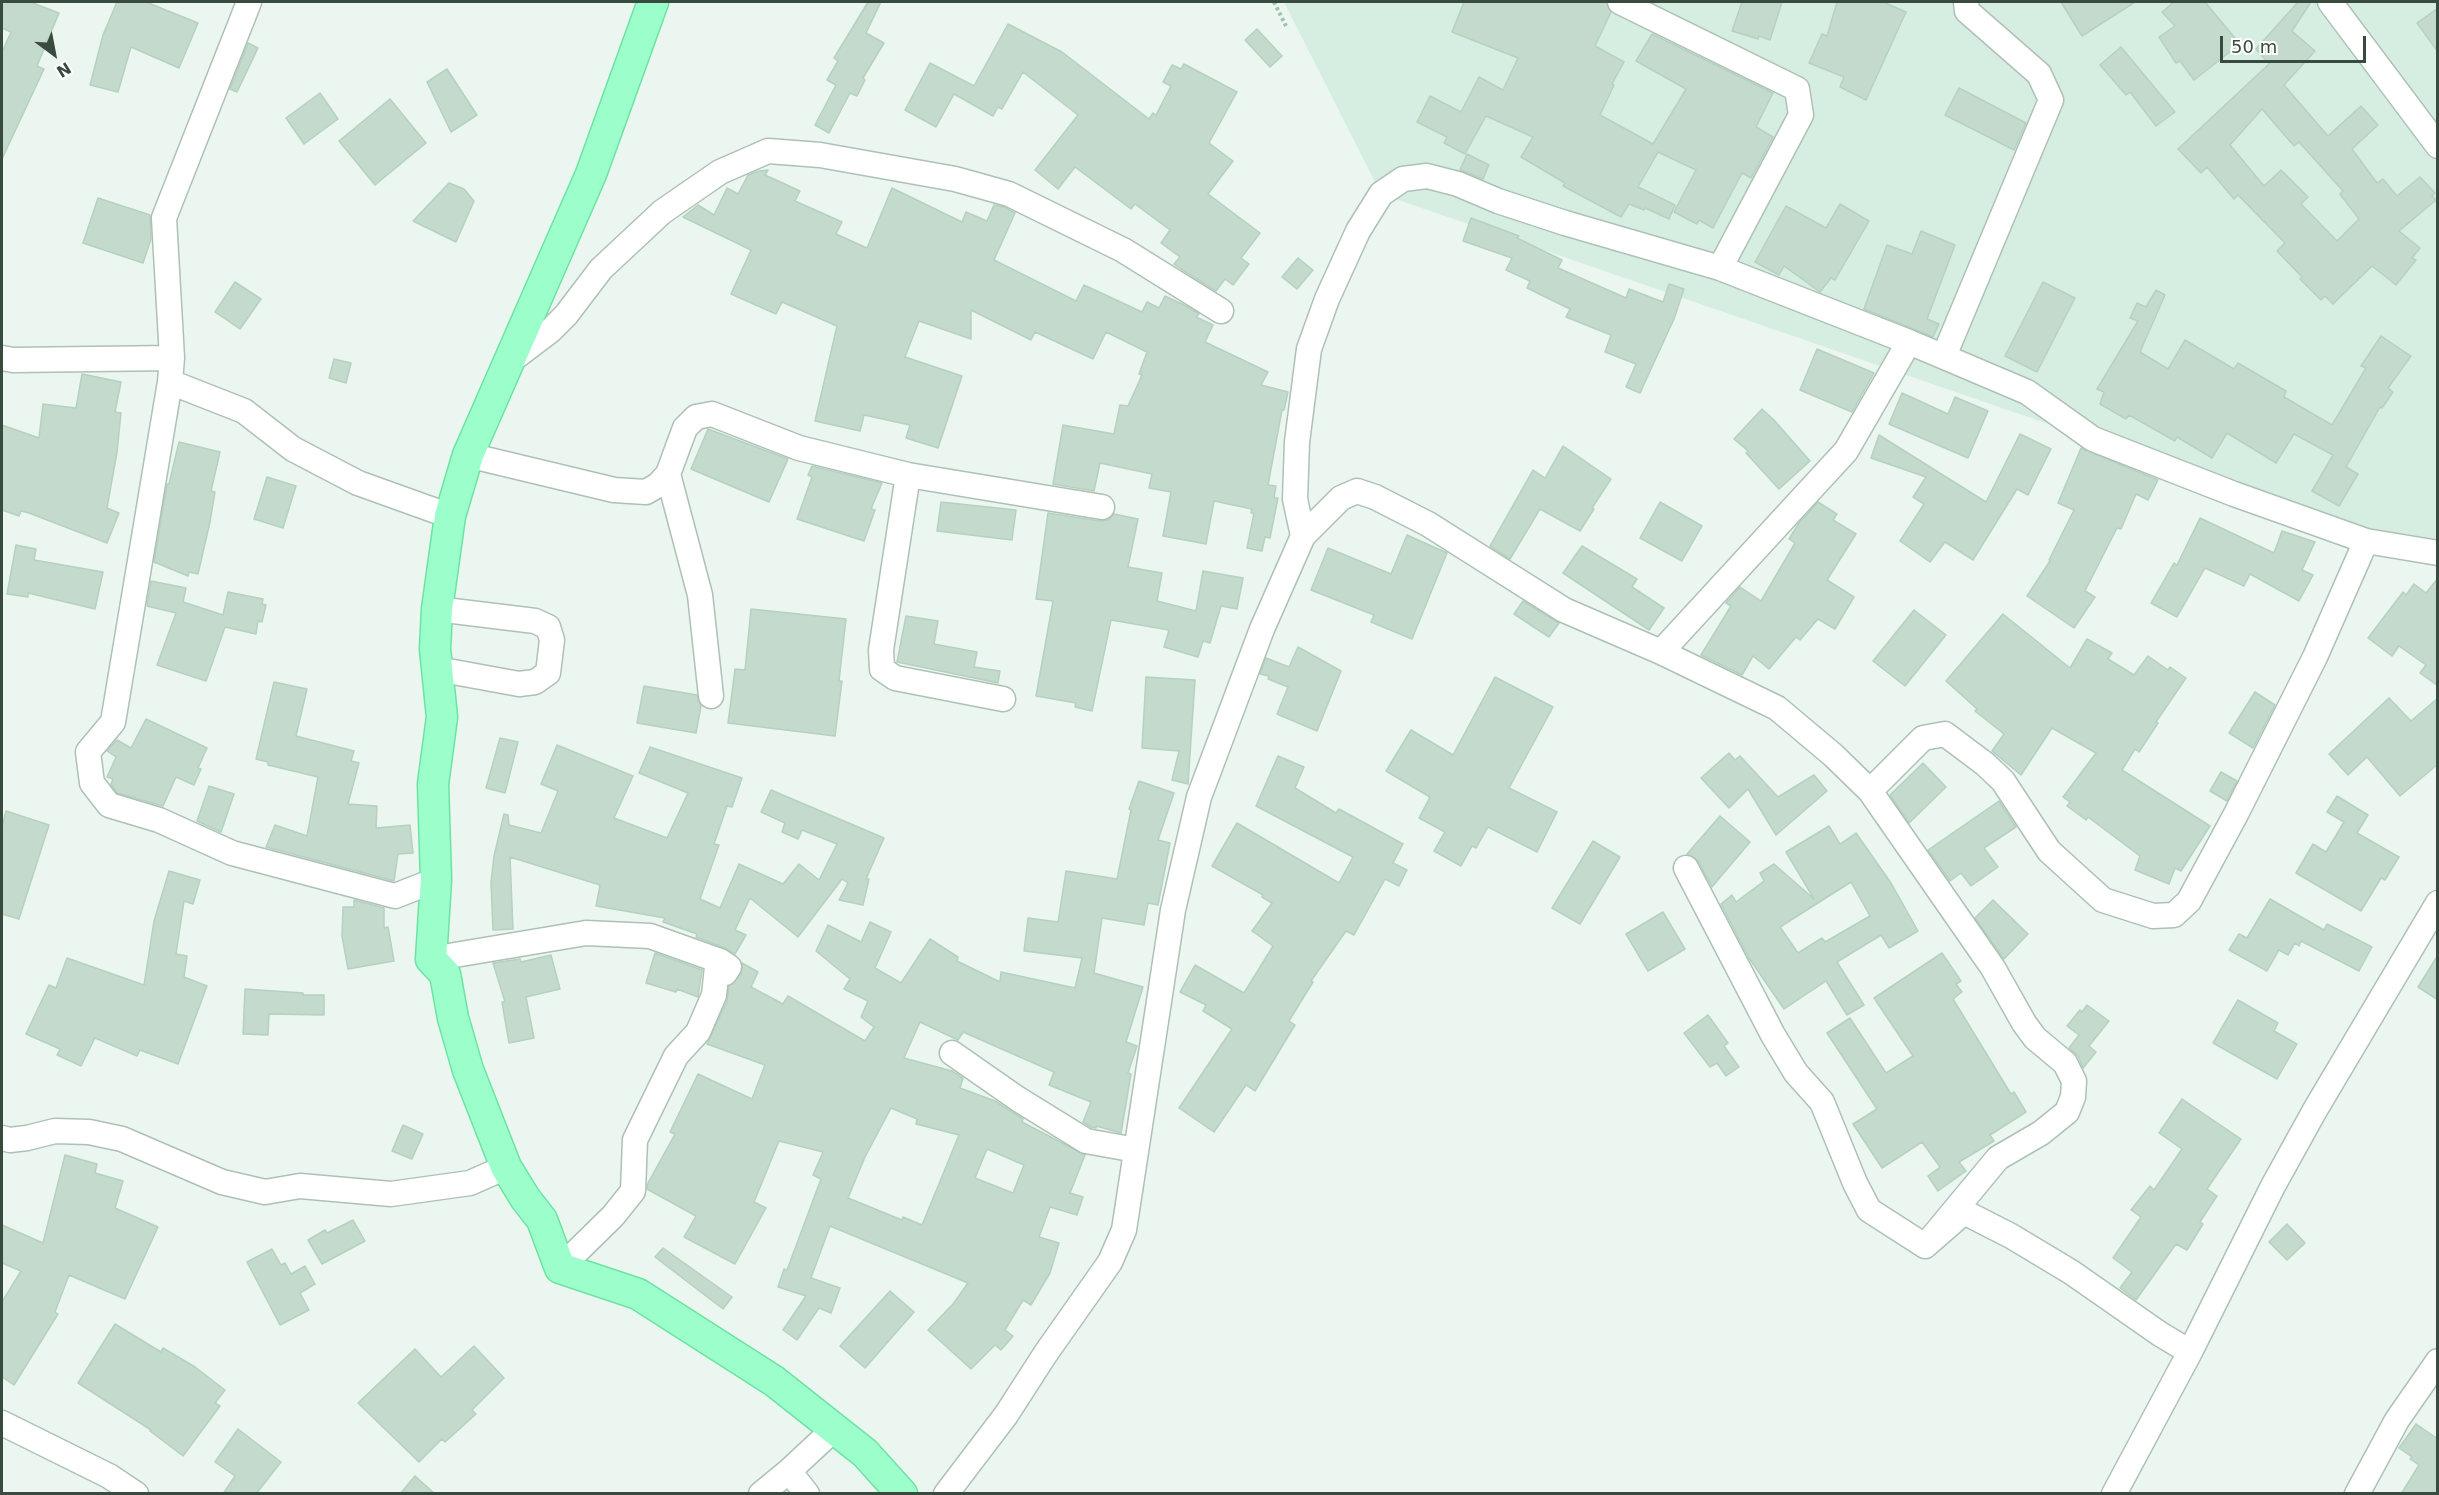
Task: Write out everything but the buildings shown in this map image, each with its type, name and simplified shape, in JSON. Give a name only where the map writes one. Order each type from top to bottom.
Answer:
[{"type":"main road","points":[[655,4],[591,174],[468,455],[450,516],[436,609],[437,669],[442,717],[433,784],[436,880],[431,959],[445,974],[453,1018],[468,1070],[506,1167],[542,1220],[560,1268],[638,1294],[774,1381],[833,1430],[865,1453],[902,1494]]},
{"type":"street","points":[[249,2],[164,218],[172,358],[170,382],[113,722],[88,752],[92,783],[109,805],[159,820],[242,856],[394,896],[436,880]]},
{"type":"street","points":[[1620,2],[1797,89],[1801,115],[1720,268]]},
{"type":"street","points":[[1944,356],[2051,100],[2039,74],[1967,11],[1966,2]]},
{"type":"street","points":[[2330,2],[2438,146]]},
{"type":"street","points":[[509,362],[550,331],[566,315],[601,269],[662,212],[720,172],[768,152],[820,155],[955,179],[1009,194],[1123,250],[1221,311]]},
{"type":"street","points":[[1303,536],[1295,499],[1297,442],[1309,349],[1327,299],[1358,231],[1381,194],[1403,179],[1427,176],[1458,184],[1498,201],[1565,223],[1720,268],[1944,356],[2027,392],[2093,439],[2234,494],[2366,541],[2438,553]]},
{"type":"street","points":[[1661,652],[1846,452],[1909,342]]},
{"type":"street","points":[[2,358],[13,360],[172,358]]},
{"type":"street","points":[[170,382],[244,411],[293,449],[332,471],[358,483],[450,516]]},
{"type":"street","points":[[468,455],[614,490],[646,492],[658,485],[668,474],[685,428],[696,417],[712,414],[799,448],[908,475],[1102,507]]},
{"type":"street","points":[[668,474],[700,595],[711,696]]},
{"type":"street","points":[[908,475],[881,650],[882,669],[895,678],[1004,699]]},
{"type":"street","points":[[946,1494],[1006,1416],[1046,1353],[1110,1262],[1124,1230],[1173,910],[1199,798],[1262,629],[1303,536],[1341,498],[1357,491],[1375,497],[1428,524],[1564,610],[1661,652],[1777,708],[1833,755],[1870,791],[1993,968],[2024,1023],[2035,1038],[2065,1063],[2074,1081],[2073,1097],[2067,1112],[2041,1132],[1998,1158],[1925,1246]]},
{"type":"street","points":[[1870,791],[1923,738],[1945,734],[2003,781],[2049,851],[2103,900],[2153,916],[2174,915],[2189,901],[2236,814],[2315,657],[2366,541]]},
{"type":"street","points":[[436,609],[536,621],[548,627],[552,640],[548,673],[535,682],[519,684],[437,669]]},
{"type":"street","points":[[1686,868],[1773,1035],[1796,1073],[1822,1102],[1855,1183],[1869,1210],[1925,1246]]},
{"type":"street","points":[[2114,1494],[2190,1352],[2273,1186],[2315,1110],[2438,903]]},
{"type":"street","points":[[431,959],[586,933],[650,936],[720,961],[729,967],[725,973],[717,967],[714,995],[698,1032],[676,1056],[635,1140],[633,1191],[614,1216],[560,1268]]},
{"type":"street","points":[[952,1053],[1018,1099],[1086,1141],[1136,1150]]},
{"type":"street","points":[[2,1138],[19,1139],[55,1131],[89,1132],[122,1139],[222,1182],[265,1192],[300,1186],[391,1194],[470,1183],[506,1167]]},
{"type":"street","points":[[1925,1246],[1964,1212],[2011,1236],[2071,1272],[2190,1352]]},
{"type":"street","points":[[2357,1494],[2397,1420],[2438,1361]]},
{"type":"street","points":[[2,1423],[104,1485],[136,1494]]},
{"type":"street","points":[[760,1494],[789,1472],[833,1430]]},
{"type":"street","points":[[789,1472],[807,1494]]},
{"type":"path","points":[[1274,2],[1286,26]]},
{"type":"shaded area","points":[[1284,2],[2437,2],[2437,558],[1381,194]]}]
